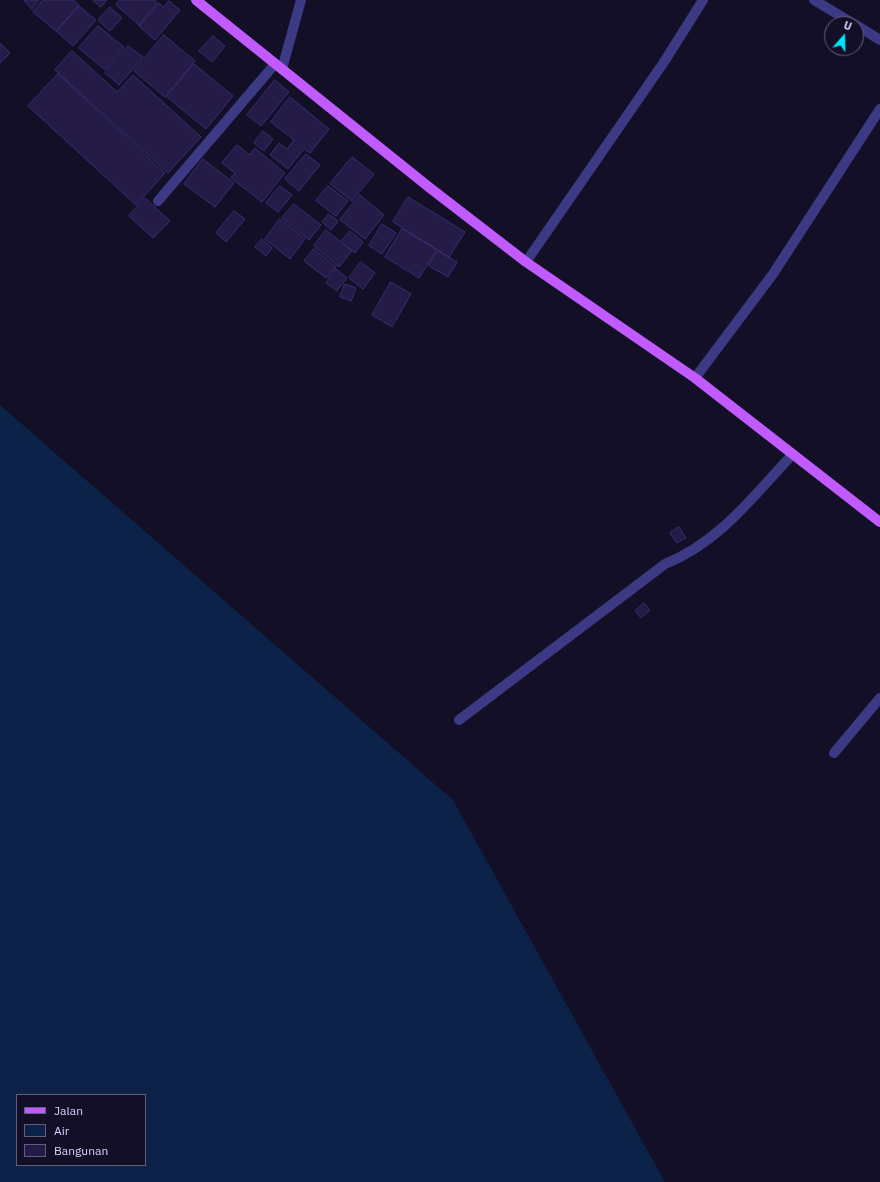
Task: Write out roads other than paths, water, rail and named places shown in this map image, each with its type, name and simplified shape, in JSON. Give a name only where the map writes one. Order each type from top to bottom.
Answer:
[{"type":"main road","points":[[196,0],[430,188],[526,262],[695,378],[880,522]]},
{"type":"street","points":[[158,201],[279,66],[301,0]]},
{"type":"street","points":[[526,262],[664,62],[703,0]]},
{"type":"street","points":[[814,0],[840,16]]},
{"type":"street","points":[[864,30],[880,40]]},
{"type":"street","points":[[695,378],[773,274],[880,109]]},
{"type":"street","points":[[459,720],[665,564],[685,556],[702,545],[725,526],[792,454]]},
{"type":"street","points":[[834,752],[880,698]]},
{"type":"water","points":[[0,405],[453,800],[665,1182],[0,1182]]}]
